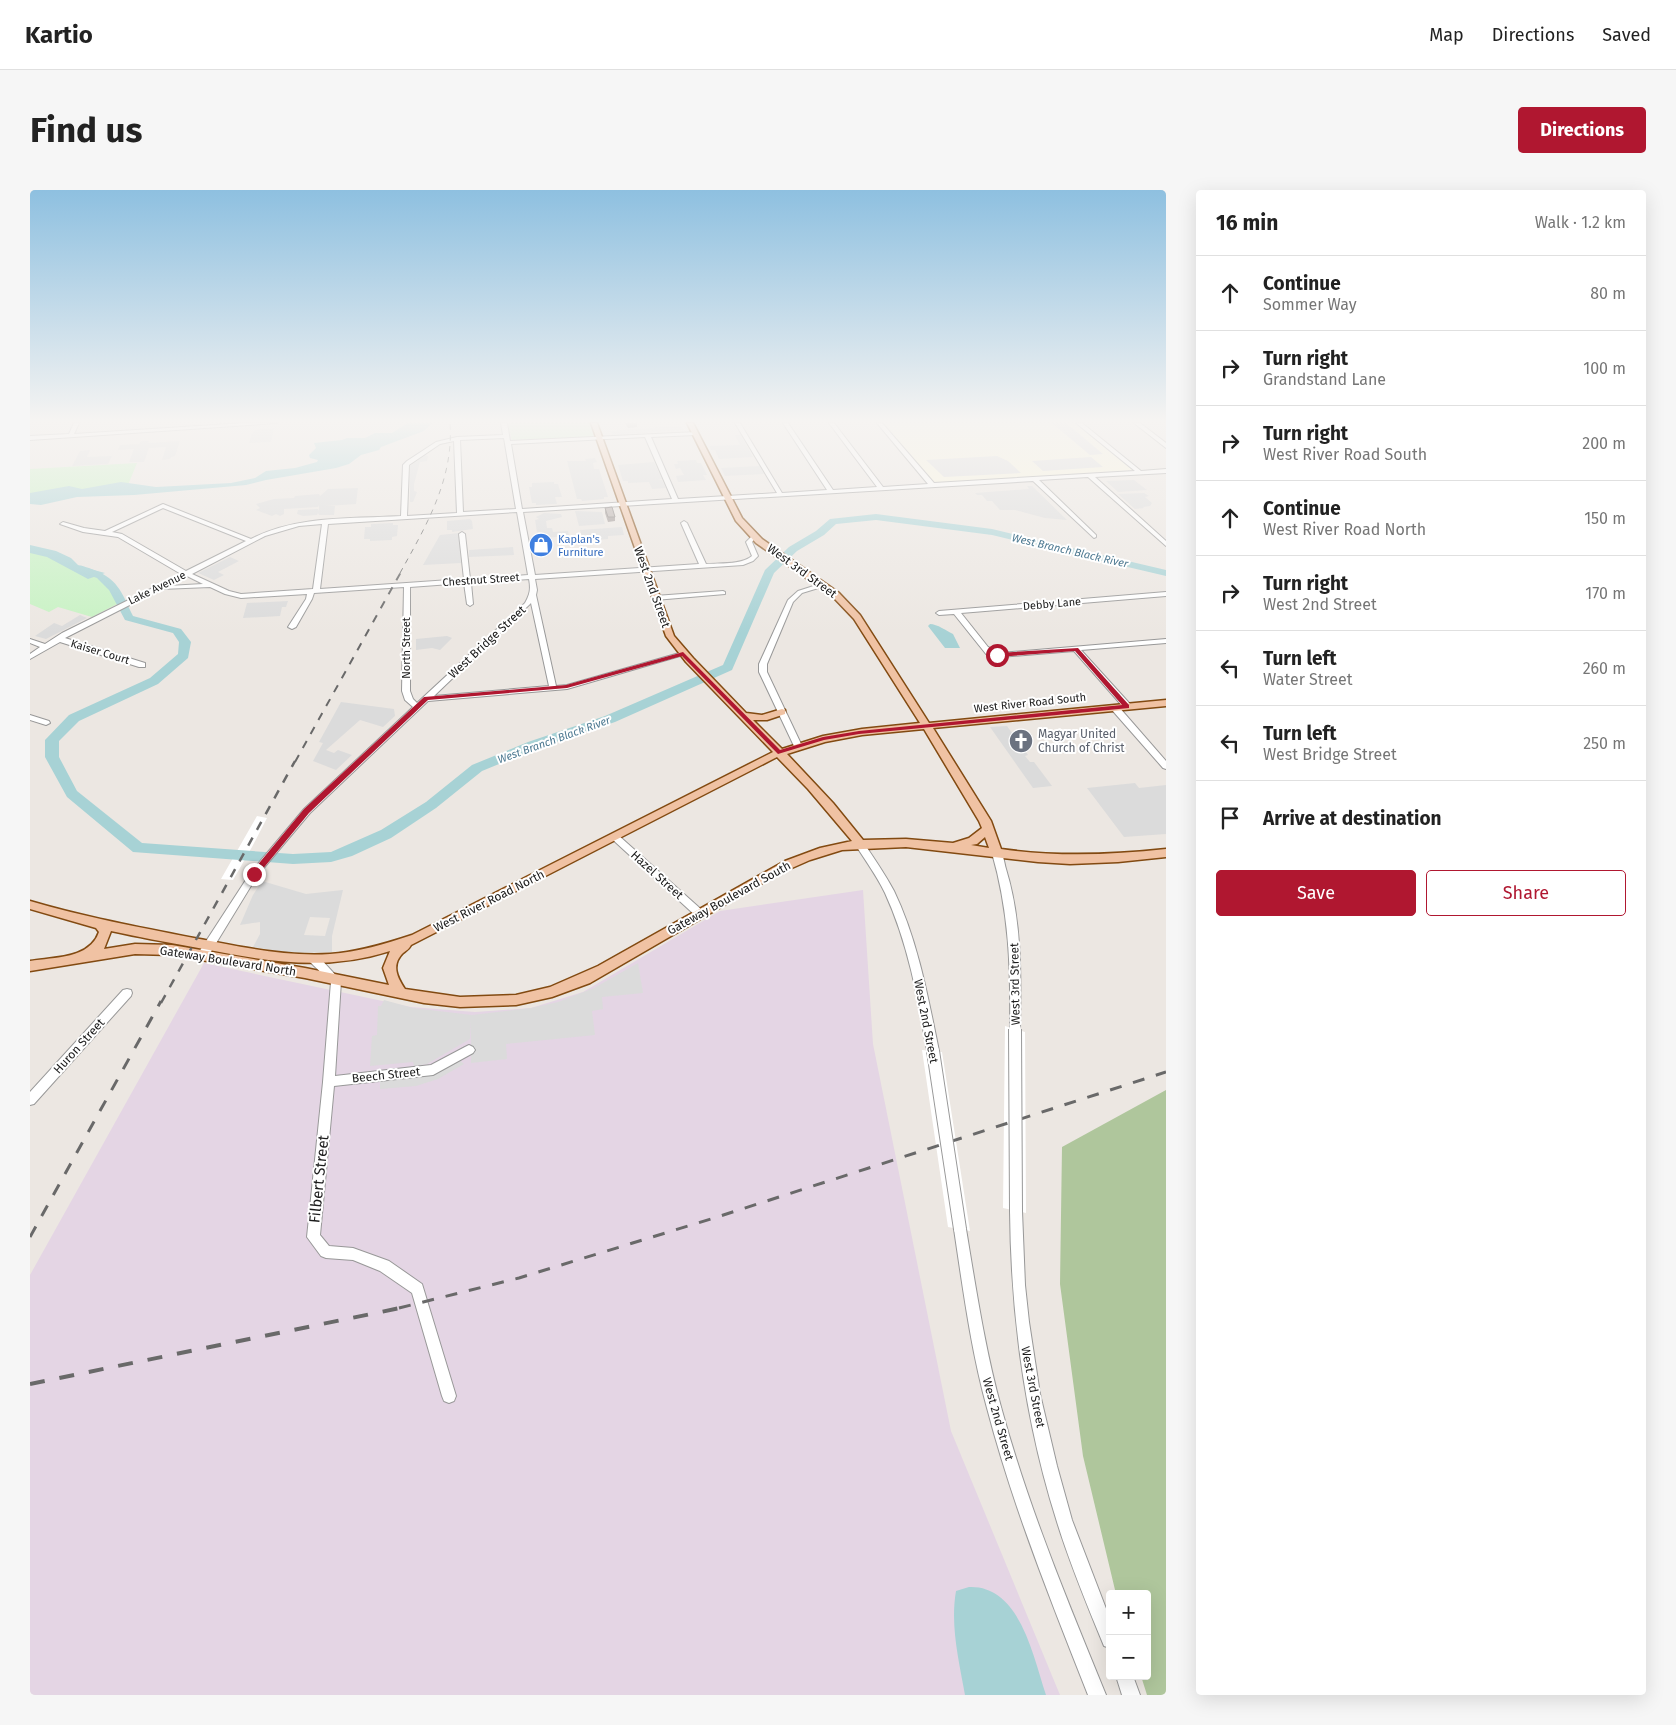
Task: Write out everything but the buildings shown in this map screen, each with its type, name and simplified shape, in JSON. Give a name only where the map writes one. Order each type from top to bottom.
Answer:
[{"type":"main road","name":"West 2nd Street","points":[[619,493],[670,636],[683,654],[838,815],[860,844]]},
{"type":"main road","name":"West 3rd Street","points":[[726,493],[741,522],[754,536],[841,599],[857,617],[968,791],[988,829],[997,853]]},
{"type":"main road","name":"West River Road South","points":[[926,726],[1166,703]]},
{"type":"main road","points":[[742,715],[763,719],[782,712]]},
{"type":"main road","name":"West River Road North","points":[[30,905],[100,926],[205,950],[314,960],[366,954],[416,938],[778,752],[842,735],[926,726]]},
{"type":"main road","points":[[950,847],[973,841],[988,829]]},
{"type":"main road","name":"Gateway Boulevard South","points":[[336,980],[442,1001],[479,1003],[516,1000],[552,992],[585,980],[793,861],[826,850],[860,844],[904,842],[1070,860],[1100,860],[1166,853]]},
{"type":"main road","points":[[85,957],[103,942],[105,932],[100,926]]},
{"type":"main road","points":[[401,993],[390,977],[389,964],[394,954],[416,938]]},
{"type":"main road","name":"Gateway Boulevard North","points":[[30,966],[135,949],[205,950],[336,980]]},
{"type":"street","points":[[404,517],[405,493]]},
{"type":"street","points":[[458,493],[460,514]]},
{"type":"street","points":[[517,493],[533,596],[553,688]]},
{"type":"street","points":[[673,493],[676,500]]},
{"type":"street","name":"Lake Avenue","points":[[30,657],[59,639],[133,600],[252,541],[288,526],[325,522],[793,493]]},
{"type":"street","points":[[1049,493],[1094,536]]},
{"type":"street","points":[[1110,493],[1165,542]]},
{"type":"street","points":[[107,532],[164,506],[252,541]]},
{"type":"street","points":[[292,627],[314,591],[325,522]]},
{"type":"street","points":[[684,523],[703,565]]},
{"type":"street","name":"Chestnut Street","points":[[63,524],[83,530],[120,534],[186,574],[237,595],[743,563],[751,560],[755,555],[749,542],[754,536]]},
{"type":"street","points":[[462,534],[470,604]]},
{"type":"street","name":"North Street","points":[[406,584],[406,691],[409,700],[418,707]]},
{"type":"street","points":[[798,746],[763,672],[763,664],[790,601],[800,592],[823,585]]},
{"type":"street","points":[[150,592],[184,586],[213,586]]},
{"type":"street","points":[[655,598],[723,593]]},
{"type":"street","name":"Debby Lane","points":[[939,613],[1166,594]]},
{"type":"street","name":"West Bridge Street","points":[[205,950],[254,874],[318,800],[528,604],[533,596]]},
{"type":"street","points":[[956,612],[984,649],[991,653],[1002,655],[1166,641]]},
{"type":"street","name":"Kaiser Court","points":[[59,639],[142,665]]},
{"type":"street","points":[[30,642],[46,647]]},
{"type":"street","points":[[1076,649],[1127,706]]},
{"type":"street","points":[[426,699],[570,686],[683,654]]},
{"type":"street","points":[[1115,708],[1166,766]]},
{"type":"street","points":[[30,717],[46,723]]},
{"type":"street","name":"Hazel Street","points":[[615,837],[700,914]]},
{"type":"street","name":"West 2nd Street","points":[[860,844],[889,892],[916,970],[933,1051],[983,1364],[1001,1434],[1037,1543],[1097,1695]]},
{"type":"street","name":"West 3rd Street","points":[[997,853],[1006,881],[1013,917],[1016,958],[1016,1256],[1020,1321],[1028,1373],[1059,1503],[1108,1635]]},
{"type":"street","points":[[314,960],[336,980]]},
{"type":"street","name":"Filbert Street","points":[[336,980],[313,1237],[326,1252],[352,1254],[384,1266],[418,1288],[449,1396]]},
{"type":"street","name":"Huron Street","points":[[30,1100],[127,993]]},
{"type":"street","name":"Beech Street","points":[[328,1082],[433,1070],[468,1050]]},
{"type":"street","points":[[1125,1680],[1131,1695]]},
{"type":"shaded area","points":[[323,493],[357,493],[356,504],[326,506],[335,506],[334,515],[319,515],[318,513],[317,515],[303,516],[297,514],[298,510],[318,509],[319,511],[319,505],[318,507],[284,509],[284,514],[280,516],[276,514],[272,516],[256,510],[260,508],[256,504],[274,499],[319,494],[320,496]]},
{"type":"shaded area","points":[[410,493],[417,493],[413,502],[410,502]]},
{"type":"shaded area","points":[[530,493],[561,493],[562,497],[555,497],[557,504],[536,505],[536,503],[532,503]]},
{"type":"shaded area","points":[[575,493],[607,493],[608,497],[582,501],[577,499]]},
{"type":"shaded area","points":[[975,493],[1039,493],[1067,520],[1045,518],[1015,510],[1000,510],[992,501],[987,501],[982,495]]},
{"type":"shaded area","points":[[1144,493],[1149,496],[1145,497],[1152,503],[1150,506],[1135,509],[1118,494]]},
{"type":"shaded area","points":[[575,511],[602,512],[605,524],[579,526]]},
{"type":"shaded area","points":[[544,513],[561,514],[562,517],[546,521],[547,528],[552,528],[553,532],[568,531],[569,536],[543,538],[542,532],[537,532],[535,520],[539,519],[536,517]]},
{"type":"shaded area","points":[[470,519],[473,529],[452,532],[452,530],[447,530],[447,521]]},
{"type":"shaded area","points":[[393,523],[393,525],[398,525],[397,536],[392,537],[392,540],[370,541],[370,539],[364,539],[365,527],[371,527],[371,524]]},
{"type":"shaded area","points":[[622,527],[624,535],[608,536],[608,539],[583,541],[580,530]]},
{"type":"shaded area","points":[[459,533],[461,563],[423,565],[440,535]]},
{"type":"shaded area","points":[[513,547],[514,555],[469,557],[469,550]]},
{"type":"shaded area","points":[[230,557],[239,561],[218,572],[224,575],[214,580],[198,573]]},
{"type":"shaded area","points":[[288,601],[286,607],[282,607],[280,616],[243,618],[247,603]]},
{"type":"shaded area","points":[[80,615],[87,618],[46,639],[35,636],[54,623],[62,626]]},
{"type":"shaded area","points":[[447,636],[452,638],[440,650],[432,648],[416,650],[416,639]]},
{"type":"shaded area","points":[[341,702],[394,709],[395,716],[383,727],[360,720],[326,750],[334,753],[338,750],[352,755],[336,770],[313,761],[323,743],[319,742]]},
{"type":"shaded area","points":[[1007,726],[1028,755],[1025,756],[1030,762],[1034,762],[1052,786],[1033,788],[990,727]]},
{"type":"shaded area","points":[[1135,783],[1139,788],[1166,785],[1166,834],[1124,837],[1087,788]]},
{"type":"shaded area","points":[[262,881],[306,894],[343,890],[332,936],[332,952],[292,953],[253,947],[260,934],[260,922],[240,925],[253,895]],"holes":[[[310,917],[330,918],[325,936],[304,935]]]},
{"type":"shaded area","points":[[863,890],[873,1044],[951,1431],[1060,1695],[30,1695],[30,1275],[204,963],[411,1007],[475,1012],[531,1008],[583,992],[720,911]]},
{"type":"shaded area","points":[[638,963],[643,993],[602,997],[603,1009],[592,1011],[595,1035],[506,1044],[507,1059],[471,1063],[471,1022],[470,1039],[427,1064],[414,1066],[413,1062],[370,1066],[372,1036],[377,1035],[378,1006],[381,1006],[384,1000],[413,1008],[472,1015],[531,1008],[558,1002],[594,988]]},
{"type":"shaded area","points":[[456,1057],[464,1064],[438,1079],[416,1086],[380,1089],[380,1077],[403,1075]]},
{"type":"green space","points":[[30,493],[87,493],[30,498]]},
{"type":"green space","points":[[30,549],[101,576],[114,589],[121,602],[92,617],[58,607],[49,612],[30,604]]},
{"type":"green space","points":[[1166,1090],[1166,1695],[1147,1695],[1142,1680],[1151,1680],[1151,1590],[1115,1590],[1083,1456],[1060,1284],[1062,1147]]},
{"type":"water","points":[[30,493],[154,493],[77,497],[41,505],[30,504]]},
{"type":"water","points":[[30,545],[56,551],[71,558],[79,566],[105,573],[88,579],[47,557],[30,553]]},
{"type":"water","points":[[930,624],[939,626],[953,634],[960,648],[945,648],[928,626]]},
{"type":"water","points":[[969,1587],[986,1589],[1001,1598],[1012,1610],[1022,1626],[1029,1643],[1046,1695],[965,1695],[956,1643],[954,1604],[956,1591]]},
{"type":"pier","points":[[257,816],[267,818],[252,847],[233,880],[221,879]]},
{"type":"pier","points":[[1005,1026],[1025,1032],[1026,1213],[1003,1208]]},
{"type":"pier","points":[[922,1050],[942,1052],[970,1231],[948,1227]]},
{"type":"waterway","name":"West Branch Black River","points":[[78,568],[101,576],[114,589],[129,618],[177,631],[185,642],[184,655],[154,681],[74,718],[52,740],[52,757],[72,794],[138,848],[293,859],[331,857],[347,852],[386,834],[431,805],[477,768],[533,745],[610,719],[728,667],[769,572],[793,549],[820,533],[833,521],[876,517],[992,532],[1166,573]]},
{"type":"railway","points":[[400,573],[428,520],[439,493]]},
{"type":"railway","points":[[295,762],[401,572]]},
{"type":"railway","points":[[161,1003],[295,761]]},
{"type":"railway","points":[[30,1237],[161,1001]]},
{"type":"railway","points":[[399,1308],[519,1278],[714,1218],[1166,1072]]},
{"type":"railway","points":[[30,1384],[405,1307]]},
{"type":"place","name":"Kaplan's Furniture","points":[[541,545]]},
{"type":"place","name":"Magyar United Church of Christ","points":[[1021,741]]},
{"type":"route","points":[[254,874],[307,811],[426,699],[567,686],[683,654],[778,752],[823,739],[859,732],[1127,706],[1076,649],[997,655]]}]
